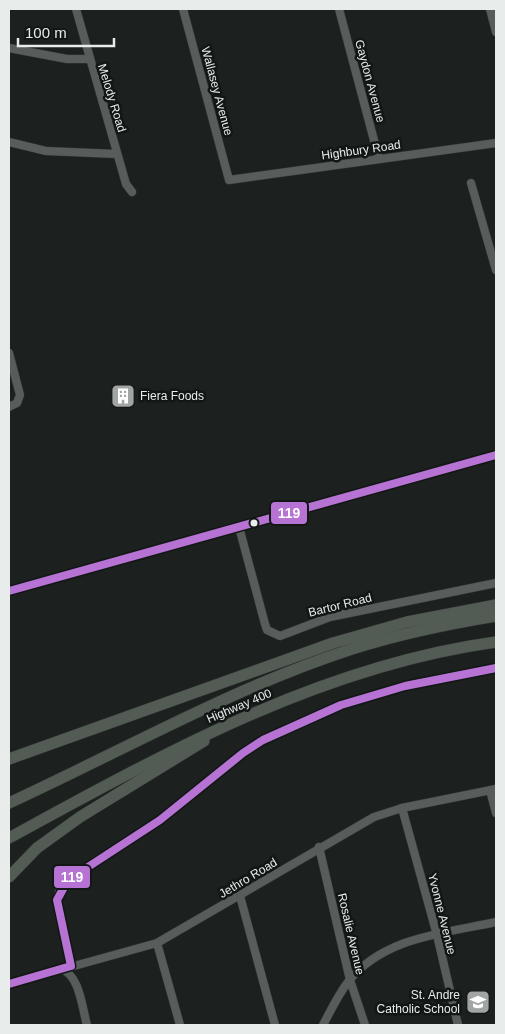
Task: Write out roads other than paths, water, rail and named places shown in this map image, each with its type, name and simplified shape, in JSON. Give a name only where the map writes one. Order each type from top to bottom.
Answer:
[{"type":"highway","name":"Highway 400","points":[[9,759],[333,643],[407,622],[496,605]]},
{"type":"highway","points":[[9,804],[104,756],[277,677],[352,649],[418,630],[496,616]]},
{"type":"highway","name":"Highway 400","points":[[9,838],[186,743],[304,693],[355,675],[434,653],[496,642]]},
{"type":"highway","points":[[9,877],[37,848],[80,817],[229,725]]},
{"type":"highway","points":[[9,795],[54,774],[104,756]]},
{"type":"street","name":"Melody Road","points":[[76,9],[126,184],[132,192]]},
{"type":"street","name":"Wallasey Avenue","points":[[183,9],[230,180]]},
{"type":"street","name":"Gaydon Avenue","points":[[339,9],[380,159]]},
{"type":"street","points":[[490,9],[496,32]]},
{"type":"street","points":[[9,48],[67,59],[89,59]]},
{"type":"street","points":[[9,142],[46,151],[117,154]]},
{"type":"street","name":"Highbury Road","points":[[230,180],[496,143]]},
{"type":"street","points":[[471,183],[496,270]]},
{"type":"street","points":[[9,353],[20,396],[17,404],[9,406]]},
{"type":"street","points":[[9,591],[496,455]]},
{"type":"street","name":"Bartor Road","points":[[239,527],[267,630],[276,635],[285,634],[330,617],[496,583]]},
{"type":"street","points":[[72,966],[58,907],[59,893],[63,886],[68,880],[160,820],[243,753],[264,740],[341,705],[405,686],[496,668]]},
{"type":"street","points":[[493,790],[496,813]]},
{"type":"street","name":"Jethro Road","points":[[9,984],[157,943],[240,896],[319,847],[374,817],[402,808],[493,790]]},
{"type":"street","name":"Yvonne Avenue","points":[[402,808],[437,935],[458,1025]]},
{"type":"street","name":"Rosalie Avenue","points":[[319,847],[350,980],[365,1025]]},
{"type":"street","points":[[240,896],[275,1025]]},
{"type":"street","points":[[323,1025],[336,1000],[350,980],[384,951],[400,944],[496,922]]},
{"type":"street","points":[[157,943],[180,1025]]},
{"type":"street","points":[[76,984],[78,972],[84,963]]},
{"type":"street","points":[[60,969],[72,976],[76,984],[87,1025]]},
{"type":"place","name":"Fiera Foods","points":[[123,396]]},
{"type":"place","name":"St. Andre Catholic School","points":[[478,1002]]}]
